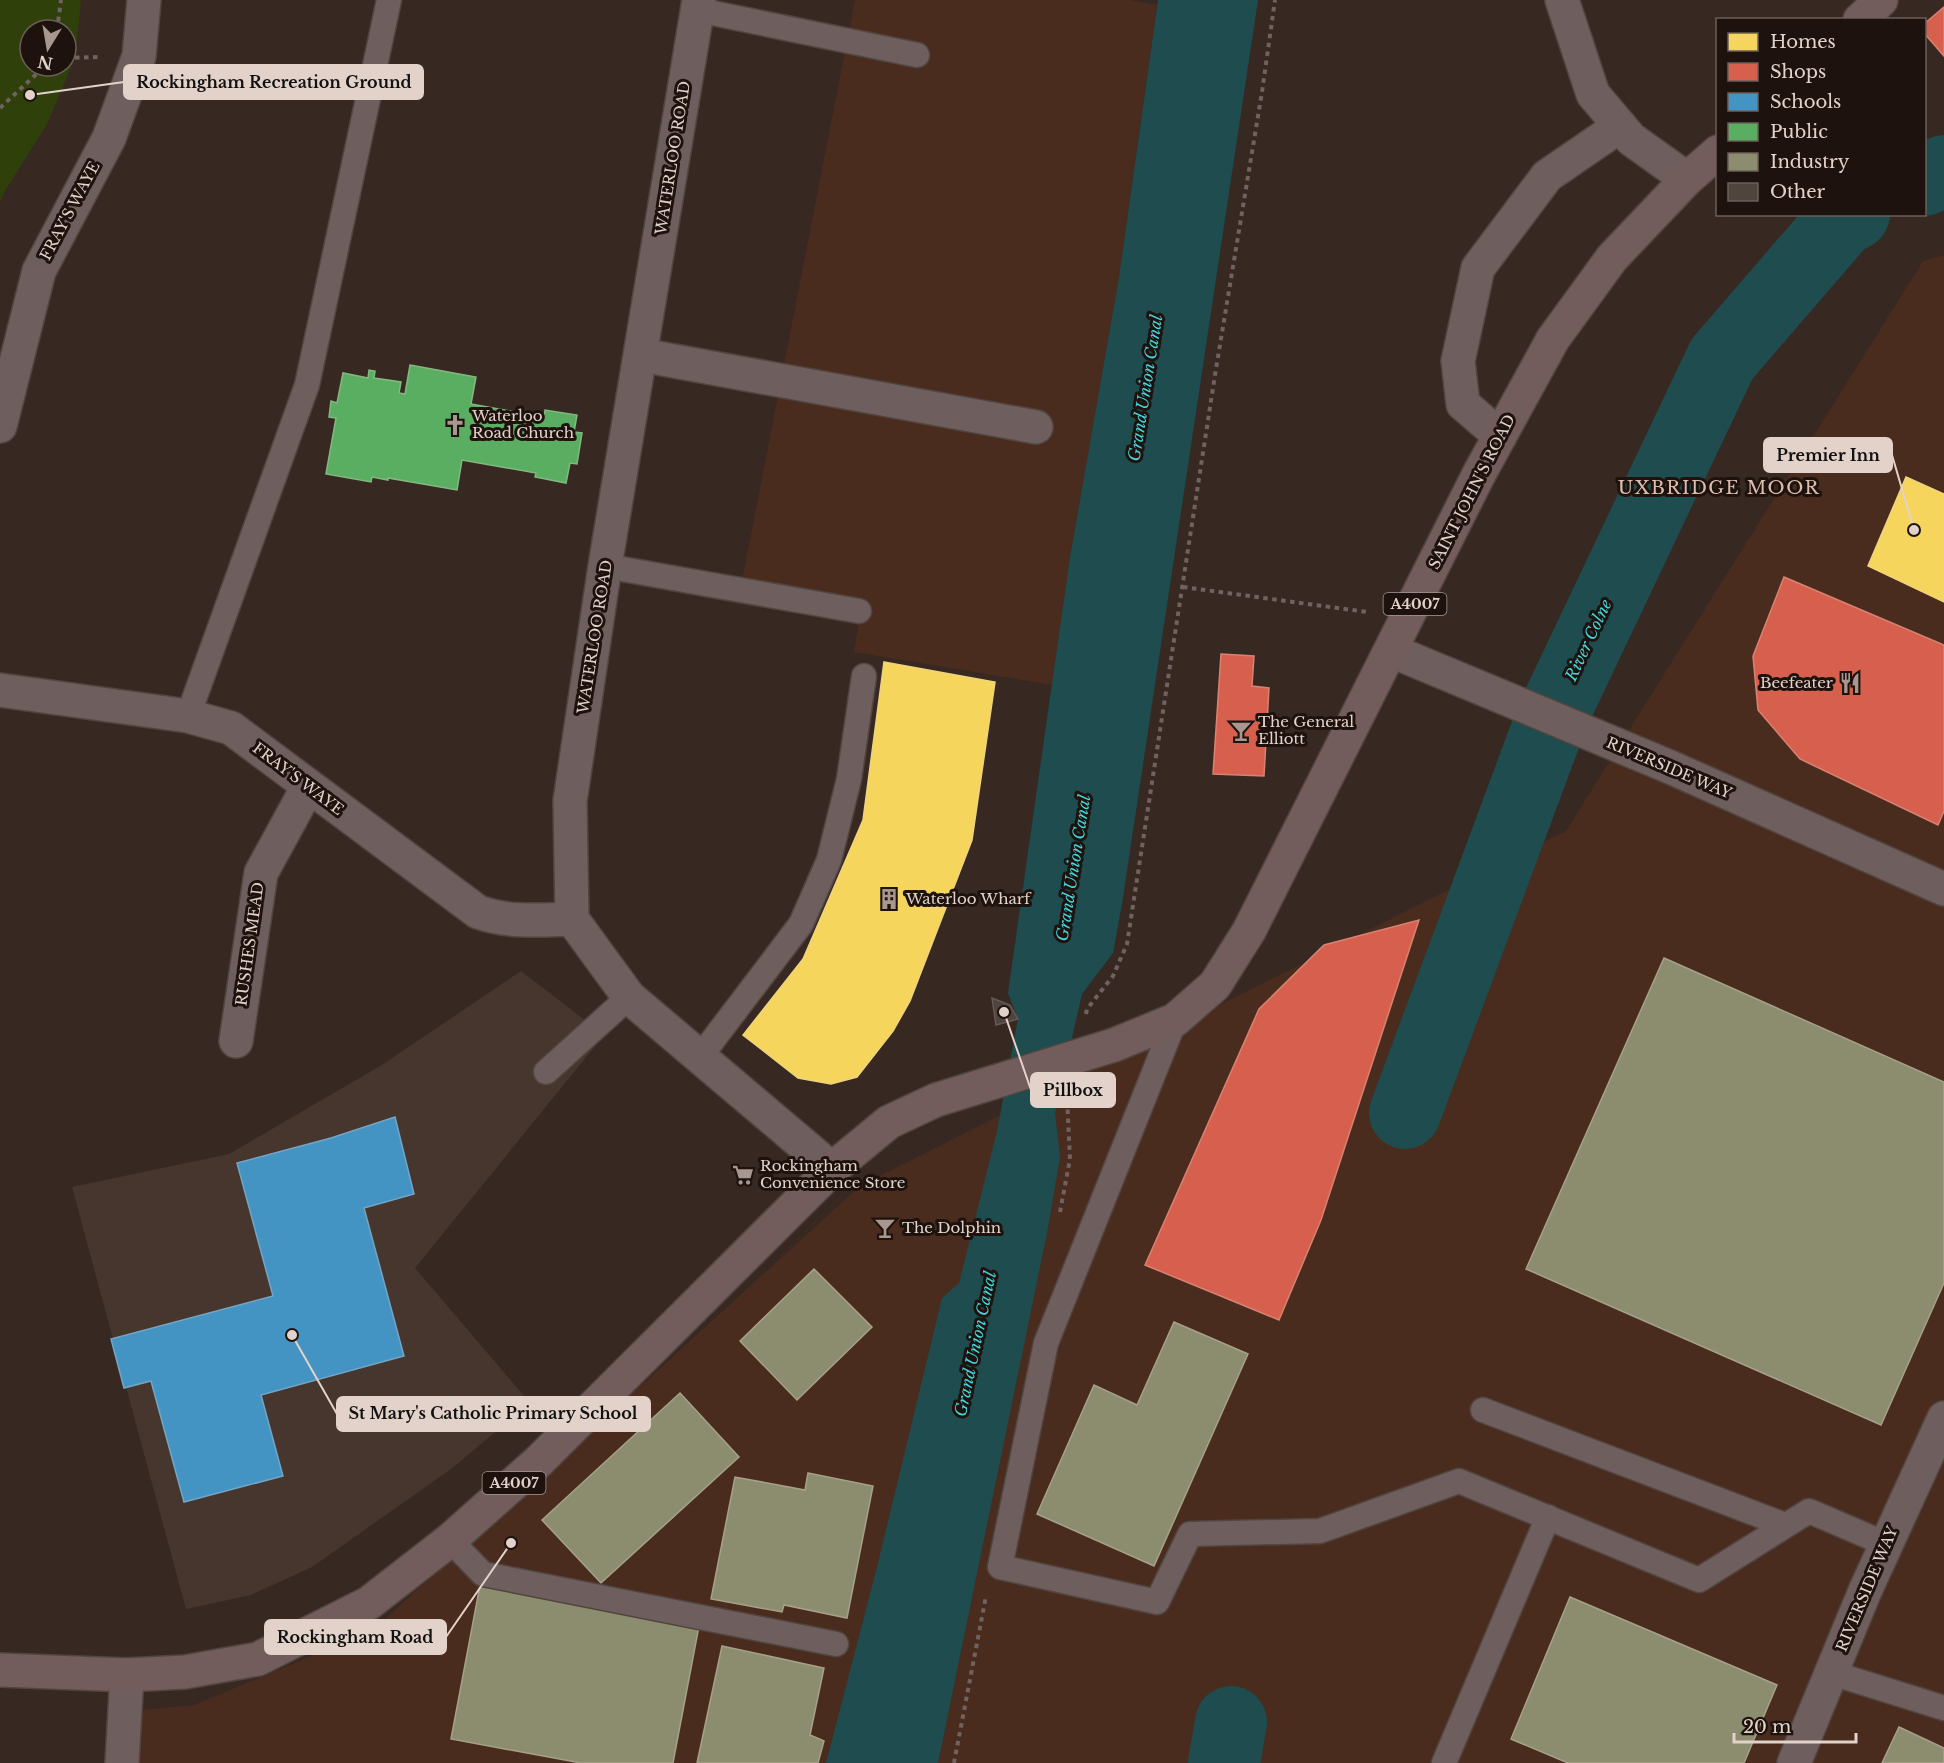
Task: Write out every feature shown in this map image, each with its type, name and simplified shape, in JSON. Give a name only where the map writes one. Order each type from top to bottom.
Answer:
[{"type":"main road","points":[[1862,18],[1881,0]]},
{"type":"main road","name":"SAINT JOHN'S ROAD","points":[[832,1169],[889,1122],[936,1100],[1114,1045],[1175,1020],[1215,985],[1250,931],[1500,436],[1553,339],[1612,258],[1687,179],[1716,154]]},
{"type":"main road","name":"A4007","points":[[0,1670],[127,1675],[184,1672],[258,1659],[369,1603],[450,1540],[539,1461],[832,1169]]},
{"type":"street","name":"FRAY'S WAYE","points":[[0,426],[39,271],[109,138],[140,56],[144,0]]},
{"type":"street","points":[[1562,0],[1593,94],[1631,139],[1687,179]]},
{"type":"street","name":"WATERLOO ROAD","points":[[572,920],[570,801],[605,566],[698,5]]},
{"type":"street","points":[[1500,436],[1463,404],[1458,361],[1478,268],[1547,176],[1620,126]]},
{"type":"street","points":[[640,355],[1036,427]]},
{"type":"street","name":"RIVERSIDE WAY","points":[[1397,640],[1505,699],[1670,767],[1944,889]]},
{"type":"street","name":"FRAY'S WAYE","points":[[0,690],[188,716],[231,728],[478,912],[511,920],[572,920]]},
{"type":"street","name":"RUSHES MEAD","points":[[236,1041],[261,873],[308,787]]},
{"type":"street","points":[[572,920],[629,997],[832,1169]]},
{"type":"street","name":"RIVERSIDE WAY","points":[[1794,1763],[1886,1544],[1944,1418]]},
{"type":"street","points":[[122,1763],[127,1675]]},
{"type":"lane","points":[[188,716],[307,385],[389,0]]},
{"type":"lane","points":[[698,5],[917,55]]},
{"type":"lane","points":[[605,566],[859,611]]},
{"type":"lane","points":[[700,1057],[801,924],[829,860],[849,779],[864,676]]},
{"type":"lane","points":[[546,1072],[629,997]]},
{"type":"lane","points":[[1175,1020],[1046,1343],[1000,1567],[1157,1602],[1190,1534],[1320,1531],[1459,1481],[1699,1580],[1809,1511],[1886,1544]]},
{"type":"lane","points":[[1483,1410],[1785,1525]]},
{"type":"lane","points":[[1444,1763],[1548,1518]]},
{"type":"lane","points":[[450,1540],[483,1574],[836,1644]]},
{"type":"lane","points":[[1832,1673],[1944,1708]]},
{"type":"path","points":[[59,18],[61,0]]},
{"type":"path","points":[[1084,1021],[1086,1009],[1113,976],[1127,944],[1275,0]]},
{"type":"path","points":[[0,108],[32,78]]},
{"type":"path","points":[[1183,587],[1369,613],[1397,640]]},
{"type":"path","points":[[1059,1217],[1070,1159],[1066,1101],[1069,1090]]},
{"type":"path","points":[[954,1763],[988,1588]]},
{"type":"shaded area","points":[[855,0],[1130,0],[1157,5],[1119,277],[1070,557],[1052,685],[854,652],[862,603],[742,581]]},
{"type":"shaded area","points":[[1944,255],[1944,1763],[134,1763],[142,1710],[194,1705],[372,1631],[860,1186],[1566,831],[1923,261]]},
{"type":"shaded area","points":[[521,971],[604,1035],[415,1268],[530,1403],[451,1469],[312,1567],[251,1595],[186,1609],[72,1187],[229,1154],[382,1065]]},
{"type":"green space","points":[[0,0],[81,0],[78,29],[78,18],[18,18],[18,78],[67,78],[47,124],[3,194],[0,203]]},
{"type":"water","name":"Grand Union Canal","points":[[1158,0],[1258,0],[1113,953],[1082,994],[1055,1113],[1060,1157],[1048,1228],[938,1763],[826,1763],[877,1567],[942,1298],[959,1283],[997,1131],[1018,1019],[1008,993],[1070,557],[1119,277]]},
{"type":"building: Homes","points":[[1906,477],[1944,494],[1944,602],[1868,566]]},
{"type":"building: Homes","name":"Waterloo Wharf","points":[[884,662],[995,682],[972,840],[910,1001],[893,1031],[857,1077],[831,1084],[798,1078],[743,1035],[803,959],[863,820]]},
{"type":"building: Shops","points":[[1944,7],[1944,56],[1926,35],[1926,22]]},
{"type":"building: Shops","name":"Beefeater","points":[[1784,577],[1944,645],[1944,811],[1938,825],[1800,759],[1758,710],[1753,656]]},
{"type":"building: Shops","name":"The General Elliott","points":[[1221,654],[1254,656],[1252,686],[1269,688],[1264,776],[1213,774]]},
{"type":"building: Shops","points":[[1419,920],[1321,1220],[1279,1320],[1145,1265],[1259,1009],[1324,945]]},
{"type":"building: Schools","points":[[395,1117],[414,1194],[364,1208],[404,1356],[261,1395],[283,1476],[184,1502],[151,1381],[124,1388],[111,1339],[273,1296],[237,1163],[331,1138]]},
{"type":"building: Public","name":"Waterloo Road Church","points":[[410,365],[476,377],[471,404],[544,417],[545,410],[577,415],[574,432],[582,433],[577,464],[570,463],[566,483],[535,477],[536,473],[462,460],[457,490],[388,478],[388,480],[372,477],[371,482],[326,474],[336,418],[329,417],[331,401],[337,403],[343,373],[368,378],[369,370],[375,371],[374,378],[401,382],[399,393],[405,394]]},
{"type":"building: Industry","points":[[1664,958],[1944,1082],[1944,1283],[1881,1425],[1526,1269]]},
{"type":"building: Industry","points":[[814,1269],[872,1327],[797,1400],[740,1341]]},
{"type":"building: Industry","points":[[1174,1322],[1248,1354],[1154,1566],[1037,1514],[1094,1385],[1137,1405]]},
{"type":"building: Industry","points":[[680,1393],[739,1457],[601,1583],[542,1520]]},
{"type":"building: Industry","points":[[808,1473],[873,1486],[847,1618],[784,1605],[782,1612],[711,1599],[735,1477],[805,1490]]},
{"type":"building: Industry","points":[[480,1585],[699,1626],[673,1763],[581,1763],[451,1739]]},
{"type":"building: Industry","points":[[1570,1597],[1777,1685],[1744,1763],[1568,1763],[1511,1739]]},
{"type":"building: Industry","points":[[722,1646],[824,1668],[810,1735],[824,1741],[818,1763],[697,1763]]},
{"type":"building: Industry","points":[[1899,1727],[1944,1748],[1944,1763],[1882,1763]]},
{"type":"building: Other","points":[[992,998],[1010,1005],[1018,1019],[996,1025]]},
{"type":"waterway","name":"River Colne","points":[[1926,179],[1944,171]]},
{"type":"waterway","name":"River Colne","points":[[1405,1113],[1552,717],[1722,359],[1841,221],[1850,216]]},
{"type":"waterway","name":"River Colne","points":[[1224,1763],[1231,1722]]},
{"type":"place","name":"Rockingham Recreation Ground","points":[[30,95]]},
{"type":"place","name":"Waterloo Road Church","points":[[455,425]]},
{"type":"place","name":"Premier Inn","points":[[1914,530]]},
{"type":"place","name":"Beefeater","points":[[1850,683]]},
{"type":"place","name":"The General Elliott","points":[[1241,731]]},
{"type":"place","name":"Waterloo Wharf","points":[[889,899]]},
{"type":"place","name":"Pillbox","points":[[1004,1012]]},
{"type":"place","name":"Rockingham Convenience Store","points":[[743,1175]]},
{"type":"place","name":"The Dolphin","points":[[885,1228]]},
{"type":"place","name":"St Mary's Catholic Primary School","points":[[292,1335]]},
{"type":"place","name":"Rockingham Road","points":[[511,1543]]},
{"type":"district","name":"UXBRIDGE MOOR","points":[[1719,488]]}]
